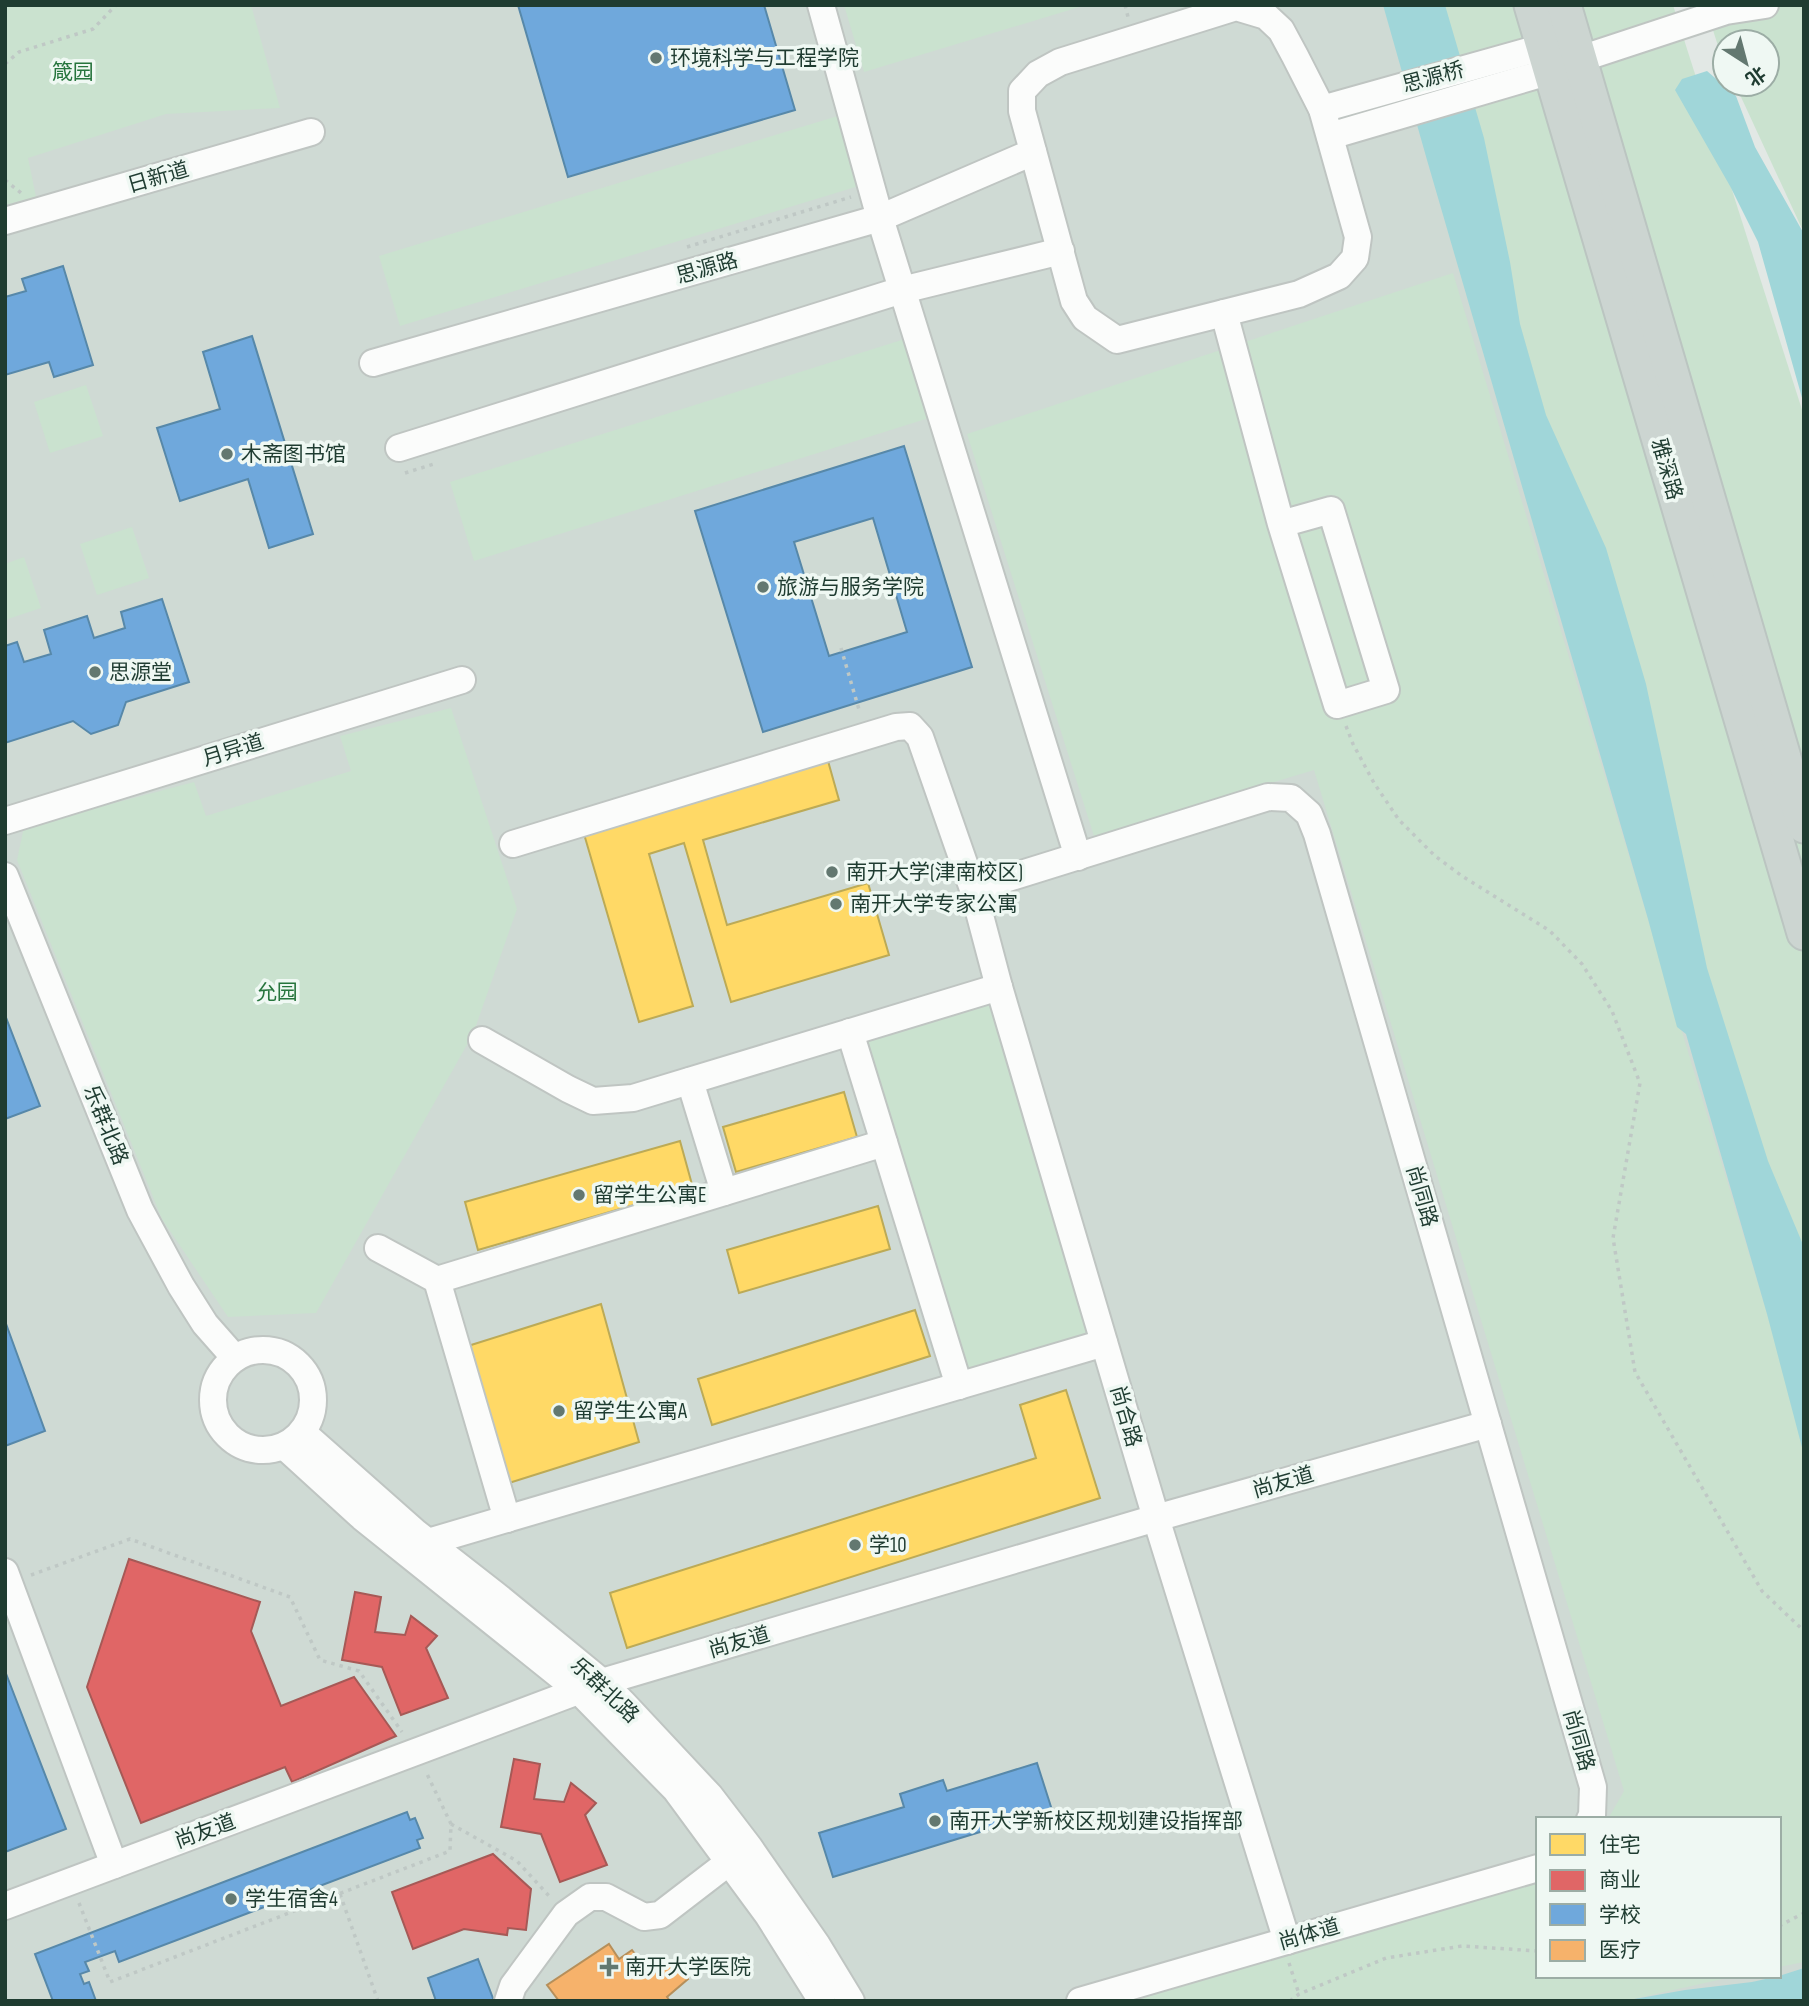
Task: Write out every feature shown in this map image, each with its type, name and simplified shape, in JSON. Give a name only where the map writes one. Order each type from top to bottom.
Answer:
[{"type":"main road","name":"雅深路","points":[[1531,5],[1562,55],[1804,826]]},
{"type":"main road","name":"雅深路","points":[[1564,5],[1562,55],[1804,933]]},
{"type":"street","points":[[821,5],[880,218],[1078,857]]},
{"type":"street","points":[[1562,55],[1700,5]]},
{"type":"street","points":[[1477,78],[1726,11],[1765,5]]},
{"type":"street","points":[[1236,7],[1266,16],[1281,30],[1322,109],[1358,237],[1355,258],[1339,276],[1299,294],[1117,340],[1085,318],[1074,301],[1022,111],[1022,91],[1038,74],[1060,62],[1236,7]]},
{"type":"street","name":"思源桥","points":[[1322,109],[1392,88],[1477,78]]},
{"type":"street","name":"思源桥","points":[[1330,136],[1400,114],[1477,78]]},
{"type":"street","name":"日新道","points":[[5,220],[311,132]]},
{"type":"street","name":"思源路","points":[[373,363],[880,218],[1033,152]]},
{"type":"street","points":[[399,447],[902,290],[1060,251]]},
{"type":"street","points":[[1224,313],[1281,524],[1337,705],[1387,690],[1331,510],[1281,524]]},
{"type":"street","name":"月异道","points":[[5,821],[462,680]]},
{"type":"street","name":"尚合路","points":[[867,736],[896,727],[910,726],[920,737],[973,889],[999,987],[1104,1343],[1285,1942]]},
{"type":"street","points":[[513,844],[867,736]]},
{"type":"street","name":"尚同路","points":[[973,889],[1268,797],[1291,798],[1309,814],[1325,861],[1592,1787],[1591,1817]]},
{"type":"street","name":"乐群北路","points":[[5,876],[140,1210],[205,1324],[235,1358]]},
{"type":"street","points":[[482,1040],[593,1101],[633,1098],[999,987]]},
{"type":"street","points":[[850,1032],[959,1386]]},
{"type":"street","points":[[690,1081],[724,1192]]},
{"type":"street","points":[[437,1280],[884,1143]]},
{"type":"street","points":[[378,1248],[437,1280],[507,1519]]},
{"type":"street","points":[[403,1550],[1104,1343]]},
{"type":"street","points":[[254,1350],[276,1351],[289,1356],[300,1365],[313,1391],[314,1405],[310,1419],[293,1439],[268,1450],[253,1449],[238,1444],[226,1434],[217,1421],[213,1408],[213,1394],[224,1367],[235,1358],[254,1350]]},
{"type":"street","name":"尚友道","points":[[5,1906],[590,1687],[1156,1518],[1488,1424]]},
{"type":"street","name":"乐群北路","points":[[293,1439],[429,1542],[710,1796],[768,1915],[822,2001]]},
{"type":"street","name":"乐群北路","points":[[293,1439],[362,1517],[590,1687]]},
{"type":"street","points":[[7,1578],[114,1865]]},
{"type":"street","points":[[508,2001],[513,1986],[566,1914],[590,1897],[606,1897],[644,1917],[660,1915],[739,1854]]},
{"type":"street","name":"乐群北路","points":[[739,1854],[817,1945],[851,2001]]},
{"type":"street","name":"尚体道","points":[[1080,2001],[1536,1869]]},
{"type":"path","points":[[5,64],[19,52],[93,29],[116,5]]},
{"type":"path","points":[[841,648],[867,736]]},
{"type":"path","points":[[1337,705],[1358,754],[1399,820],[1435,856],[1462,876],[1550,931],[1582,964],[1612,1011],[1640,1083],[1613,1238],[1635,1373],[1762,1591],[1804,1631]]},
{"type":"path","points":[[7,1578],[130,1539],[290,1597],[320,1660],[359,1671],[416,1752],[451,1824],[450,1851],[110,1982],[71,1881]]},
{"type":"path","points":[[451,1824],[517,1861],[566,1914]]},
{"type":"path","points":[[340,1894],[378,2001]]},
{"type":"path","points":[[1781,1925],[1804,1913]]},
{"type":"path","points":[[1285,1942],[1299,1994]]},
{"type":"path","points":[[1290,2001],[1299,1994],[1386,1958],[1462,1946],[1536,1951]]},
{"type":"shaded area","name":"南开大学(津南校区)","points":[[5,5],[1442,5],[1804,1362],[1804,1980],[1744,2001],[5,2001]]},
{"type":"green space","name":"箴园","points":[[5,5],[251,5],[280,108],[166,114],[28,158],[36,197],[5,205]]},
{"type":"green space","points":[[844,5],[1086,5],[864,72]]},
{"type":"green space","points":[[1432,5],[1673,5],[1804,416],[1804,1342],[1523,387]]},
{"type":"green space","points":[[1705,5],[1804,5],[1804,233],[1741,98],[1781,98],[1781,28],[1712,28]]},
{"type":"green space","points":[[841,115],[862,185],[400,326],[379,256]]},
{"type":"green space","points":[[1453,273],[1804,1436],[1804,1962],[1781,1967],[1781,1817],[1609,1817],[1624,1791],[1314,770],[1094,836],[967,434]]},
{"type":"green space","points":[[908,338],[932,417],[474,561],[450,482]]},
{"type":"green space","points":[[86,385],[103,436],[50,453],[34,402]]},
{"type":"green space","points":[[132,527],[149,578],[97,595],[80,544]]},
{"type":"green space","points":[[24,557],[41,608],[5,620],[5,564]]},
{"type":"green space","name":"允园","points":[[451,708],[517,909],[473,1034],[316,1313],[228,1317],[162,1219],[17,860],[24,827],[194,782],[206,816],[351,771],[340,736]]},
{"type":"green space","points":[[990,1002],[1089,1336],[962,1373],[864,1040]]},
{"type":"green space","points":[[1536,1879],[1536,1978],[1727,1978],[1624,2001],[1126,2001]]},
{"type":"water","points":[[1383,5],[1445,5],[1484,138],[1520,324],[1546,415],[1606,548],[1646,684],[1707,968],[1768,1161],[1804,1247],[1804,1455],[1767,1314],[1686,1034],[1677,1027]]},
{"type":"water","points":[[1707,71],[1711,74],[1711,98],[1737,98],[1755,147],[1804,234],[1804,405],[1758,242],[1730,186],[1675,90],[1682,79]]},
{"type":"water","points":[[1804,1968],[1804,2001],[1623,2001],[1781,1978],[1781,1975]]},
{"type":"building: 住宅","name":"南开大学专家公寓","points":[[828,761],[839,800],[703,840],[727,925],[868,883],[889,955],[731,1002],[684,843],[649,854],[693,1006],[639,1022],[584,834]]},
{"type":"building: 住宅","points":[[844,1092],[857,1137],[736,1172],[723,1127]]},
{"type":"building: 住宅","name":"留学生公寓E","points":[[680,1141],[693,1188],[478,1250],[465,1202]]},
{"type":"building: 住宅","points":[[878,1206],[890,1249],[739,1293],[727,1250]]},
{"type":"building: 住宅","name":"留学生公寓A","points":[[601,1304],[639,1442],[509,1483],[468,1346]]},
{"type":"building: 住宅","points":[[915,1310],[930,1356],[712,1425],[698,1379]]},
{"type":"building: 住宅","name":"学10","points":[[1066,1390],[1100,1498],[627,1648],[610,1593],[1036,1458],[1020,1405]]},
{"type":"building: 商业","points":[[129,1559],[260,1602],[251,1631],[281,1706],[354,1677],[396,1736],[292,1782],[285,1767],[141,1823],[87,1687]]},
{"type":"building: 商业","points":[[355,1592],[381,1597],[375,1632],[405,1635],[411,1616],[437,1636],[426,1648],[448,1698],[401,1715],[382,1667],[342,1660]]},
{"type":"building: 商业","points":[[514,1759],[540,1764],[534,1799],[564,1802],[571,1783],[596,1803],[585,1815],[607,1865],[560,1882],[541,1834],[501,1827]]},
{"type":"building: 商业","points":[[493,1854],[531,1889],[526,1930],[508,1928],[507,1935],[464,1929],[413,1949],[392,1892]]},
{"type":"building: 学校","name":"环境科学与工程学院","points":[[518,5],[764,5],[795,110],[568,177]]},
{"type":"building: 学校","points":[[63,266],[93,365],[54,377],[49,362],[5,375],[5,297],[26,291],[22,279]]},
{"type":"building: 学校","name":"木斋图书馆","points":[[252,336],[313,534],[269,548],[248,479],[180,501],[157,428],[220,409],[203,352]]},
{"type":"building: 学校","name":"旅游与服务学院","points":[[904,446],[972,667],[763,732],[695,511]],"holes":[[[873,518],[907,632],[829,656],[794,542]]]},
{"type":"building: 学校","name":"思源堂","points":[[162,599],[189,682],[126,702],[118,725],[91,734],[73,721],[5,743],[5,646],[17,642],[24,662],[51,654],[44,630],[87,616],[94,638],[125,628],[121,612]]},
{"type":"building: 学校","points":[[5,1015],[40,1106],[5,1119]]},
{"type":"building: 学校","points":[[5,1321],[45,1431],[5,1446]]},
{"type":"building: 学校","points":[[5,1671],[66,1829],[5,1852]]},
{"type":"building: 学校","name":"南开大学新校区规划建设指挥部","points":[[1037,1763],[1052,1810],[833,1877],[819,1833],[904,1807],[900,1794],[943,1780],[947,1791]]},
{"type":"building: 学校","name":"学生宿舍4","points":[[407,1812],[410,1820],[415,1818],[423,1838],[417,1840],[420,1848],[119,1962],[115,1951],[85,1962],[89,1971],[80,1974],[84,1984],[89,1982],[96,2001],[53,2001],[35,1954]]},
{"type":"building: 学校","points":[[478,1959],[494,2001],[436,2001],[428,1978]]},
{"type":"building: 医疗","name":"南开大学医院","points":[[609,1944],[619,1959],[632,1950],[651,1975],[675,1960],[688,1979],[667,1997],[670,2001],[559,2001],[547,1985]]},
{"type":"place","name":"环境科学与工程学院","points":[[656,58]]},
{"type":"place","name":"木斋图书馆","points":[[227,454]]},
{"type":"place","name":"旅游与服务学院","points":[[763,587]]},
{"type":"place","name":"思源堂","points":[[95,672]]},
{"type":"place","name":"南开大学(津南校区)","points":[[832,872]]},
{"type":"place","name":"南开大学专家公寓","points":[[836,904]]},
{"type":"place","name":"留学生公寓E","points":[[579,1195]]},
{"type":"place","name":"留学生公寓A","points":[[559,1411]]},
{"type":"place","name":"学10","points":[[855,1545]]},
{"type":"place","name":"南开大学新校区规划建设指挥部","points":[[935,1821]]},
{"type":"place","name":"学生宿舍4","points":[[231,1899]]},
{"type":"place","name":"南开大学医院","points":[[609,1967]]}]
